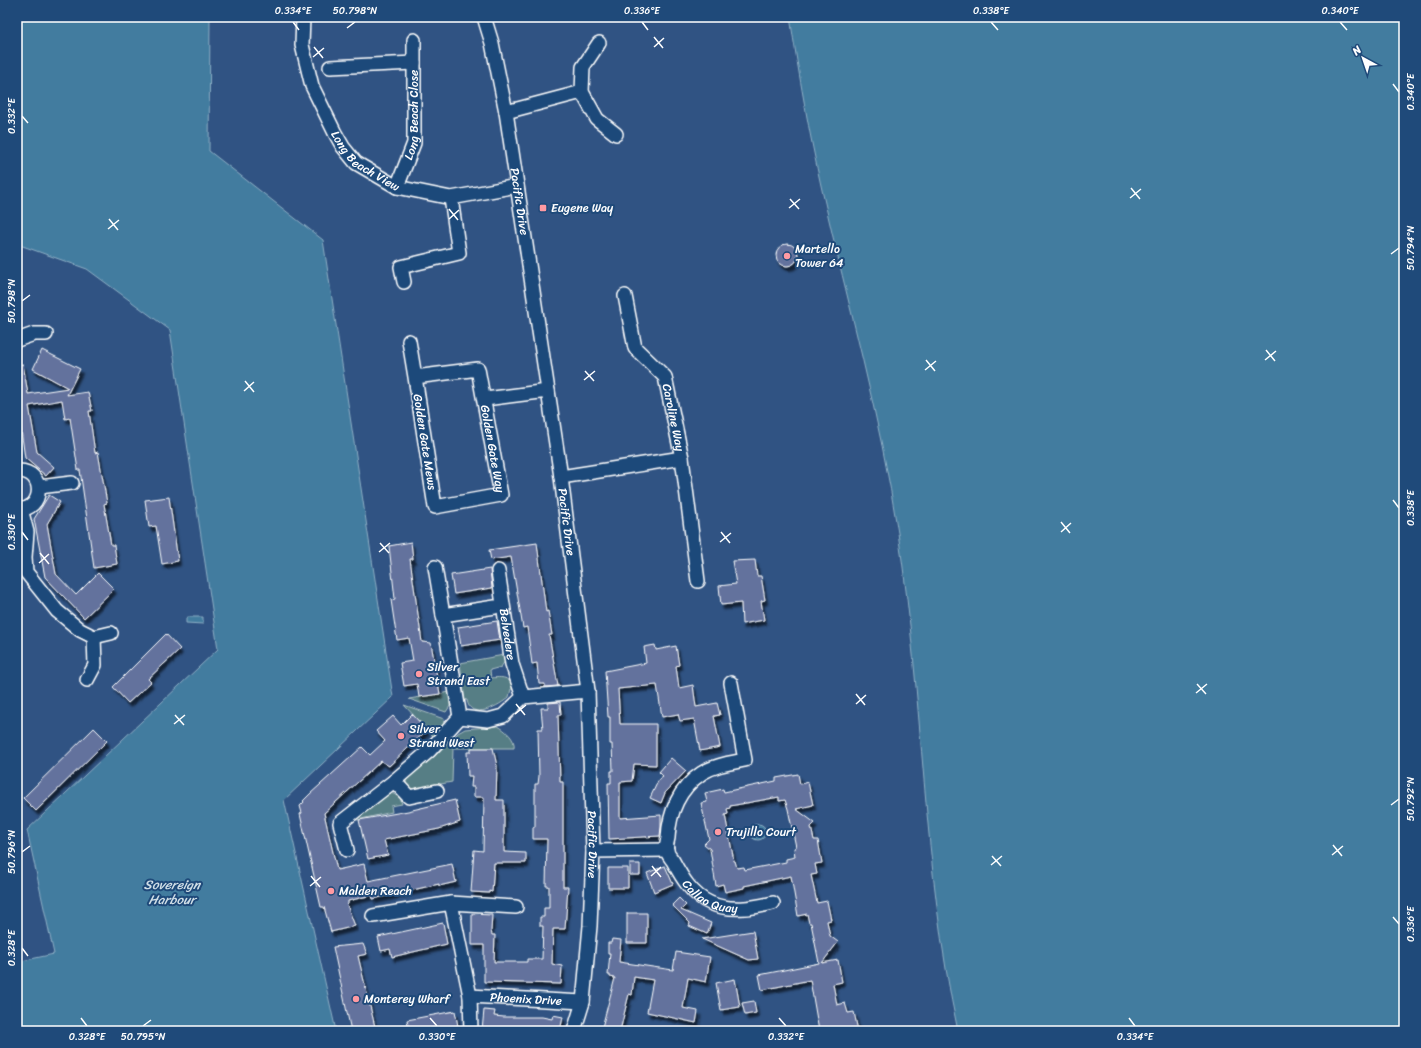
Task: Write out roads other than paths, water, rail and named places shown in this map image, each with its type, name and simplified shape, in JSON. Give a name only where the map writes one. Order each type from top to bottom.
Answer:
[{"type":"street","name":"Long Beach View","points":[[303,17],[302,45],[308,72],[316,96],[343,147],[356,162],[397,187],[451,198],[518,186]]},
{"type":"street","name":"Pacific Drive","points":[[484,17],[492,43],[506,112],[518,186],[561,477],[588,690],[593,851],[590,926],[583,1002],[574,1031]]},
{"type":"street","name":"Long Beach Close","points":[[397,187],[414,143],[414,40]]},
{"type":"street","points":[[599,43],[583,67],[582,92],[597,119],[616,134]]},
{"type":"street","points":[[330,67],[414,63]]},
{"type":"street","points":[[506,112],[582,92]]},
{"type":"street","points":[[404,282],[402,267],[459,253],[451,198]]},
{"type":"street","name":"Caroline Way","points":[[625,296],[635,348],[665,377],[682,458],[698,581]]},
{"type":"street","points":[[17,340],[34,334],[46,334]]},
{"type":"street","name":"Golden Gate Mews","points":[[409,341],[435,507]]},
{"type":"street","name":"Golden Gate Mews","points":[[415,377],[478,368],[485,399]]},
{"type":"street","name":"Golden Gate Way","points":[[435,507],[501,495],[485,399],[548,391]]},
{"type":"street","name":"Caroline Way","points":[[561,477],[682,458]]},
{"type":"street","points":[[17,468],[32,475],[39,487],[36,502],[30,506],[19,509],[27,532],[25,557],[26,572],[57,611],[80,630],[94,637],[111,633]]},
{"type":"street","points":[[39,487],[72,483]]},
{"type":"street","points":[[435,567],[460,717]]},
{"type":"street","name":"Belvedere","points":[[498,571],[512,664],[523,697]]},
{"type":"street","points":[[443,615],[495,607]]},
{"type":"street","points":[[87,680],[95,665],[94,637]]},
{"type":"street","points":[[593,851],[667,850],[669,821],[676,801],[688,784],[702,773],[718,766],[745,760],[732,683]]},
{"type":"street","points":[[460,717],[488,720],[503,716],[523,697],[588,690]]},
{"type":"street","points":[[347,850],[340,823],[394,781],[429,751],[460,717]]},
{"type":"street","points":[[394,781],[409,798],[436,791]]},
{"type":"street","name":"Callao Quay","points":[[667,850],[685,883],[695,894],[711,904],[729,908],[751,908],[773,903]]},
{"type":"street","points":[[373,916],[451,903],[516,907]]},
{"type":"street","points":[[451,903],[470,996],[471,1031]]},
{"type":"street","name":"Phoenix Drive","points":[[470,996],[583,1002]]},
{"type":"water","name":"Sovereign Harbour","points":[[21,17],[210,17],[209,151],[323,240],[393,697],[284,800],[336,1031],[17,1031],[17,962],[54,954],[27,830],[218,649],[170,330],[87,269],[17,244],[17,28]]},
{"type":"water","points":[[790,17],[1404,17],[1404,1031],[958,1031],[946,970],[937,908],[907,595],[891,490],[873,404],[817,169],[804,104]]},
{"type":"water","points":[[203,617],[203,624],[186,623],[186,618]]},
{"type":"water","name":"Trujillo Court","points":[[758,824],[765,829],[766,832],[761,839],[758,840],[751,835],[750,832],[755,825]]},
{"type":"place","name":"Eugene Way","points":[[543,208]]},
{"type":"place","name":"Martello Tower 64","points":[[787,256]]},
{"type":"place","name":"Silver Strand East","points":[[419,674]]},
{"type":"place","name":"Silver Strand West","points":[[401,736]]},
{"type":"place","name":"Trujillo Court","points":[[718,832]]},
{"type":"place","name":"Malden Reach","points":[[331,891]]},
{"type":"place","name":"Monterey Wharf","points":[[356,999]]}]
